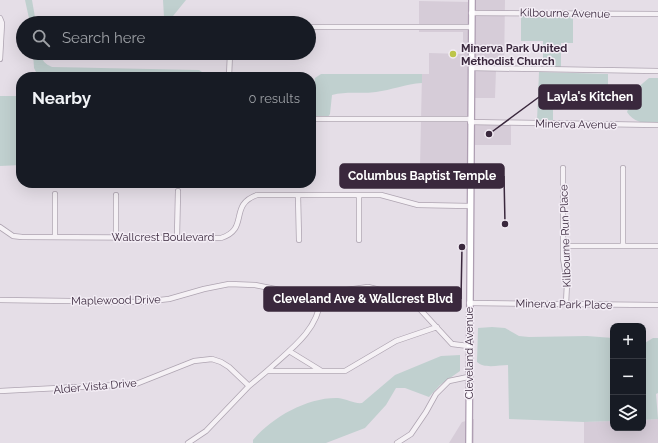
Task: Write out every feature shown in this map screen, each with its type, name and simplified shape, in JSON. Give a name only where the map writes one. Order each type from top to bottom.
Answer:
[{"type":"main road","name":"Cleveland Avenue","points":[[469,443],[468,346],[472,0]]},
{"type":"street","name":"Kilbourne Avenue","points":[[471,13],[658,14]]},
{"type":"street","points":[[0,18],[2,52],[0,59]]},
{"type":"street","points":[[316,27],[471,27]]},
{"type":"street","points":[[229,72],[230,60]]},
{"type":"street","points":[[471,68],[658,71]]},
{"type":"street","name":"Minerva Avenue","points":[[316,119],[470,120],[658,125]]},
{"type":"street","name":"Kilbourne Run Place","points":[[563,168],[563,246],[567,283],[566,304]]},
{"type":"street","points":[[623,168],[623,246]]},
{"type":"street","points":[[177,237],[178,191]]},
{"type":"street","points":[[55,237],[56,194]]},
{"type":"street","points":[[116,195],[116,237]]},
{"type":"street","name":"Wallcrest Boulevard","points":[[0,227],[13,236],[221,238],[235,230],[238,223],[241,206],[248,198],[257,195],[386,196],[418,205],[470,206]]},
{"type":"street","points":[[298,195],[299,240]]},
{"type":"street","points":[[359,195],[359,240]]},
{"type":"street","points":[[563,246],[658,246]]},
{"type":"street","name":"Maplewood Drive","points":[[0,300],[141,302],[169,299],[204,289],[229,284],[280,290],[320,301]]},
{"type":"street","points":[[188,443],[206,431],[249,386],[305,336],[314,320],[320,301],[339,291],[368,287],[396,294],[417,306],[452,344],[468,346]]},
{"type":"street","name":"Minerva Park Place","points":[[469,303],[658,305]]},
{"type":"street","points":[[267,371],[345,371],[396,341],[437,327]]},
{"type":"street","points":[[289,351],[320,370]]},
{"type":"street","name":"Alder Vista Drive","points":[[0,391],[136,384],[194,361],[212,359],[229,367],[249,386]]},
{"type":"street","points":[[397,443],[410,434],[440,389],[449,381],[468,377]]},
{"type":"shaded area","points":[[25,0],[32,0],[35,16],[28,16]]},
{"type":"shaded area","points":[[163,0],[186,0],[173,16],[164,16]]},
{"type":"shaded area","points":[[471,0],[505,0],[504,69],[496,70],[495,98],[470,98],[470,122],[511,122],[511,145],[470,145],[469,168],[420,167],[422,74],[429,74],[429,53],[463,54],[463,32],[419,32],[419,1],[471,2]]},
{"type":"shaded area","points":[[521,16],[573,16],[573,43],[561,43],[561,67],[543,67],[543,41],[521,41]]},
{"type":"shaded area","points":[[33,60],[43,60],[47,65],[52,67],[199,70],[202,72],[36,72]]},
{"type":"shaded area","points":[[539,72],[608,74],[608,99],[553,98],[553,121],[537,121]]},
{"type":"shaded area","points":[[321,74],[422,74],[422,83],[376,92],[343,93],[332,95],[330,114],[328,117],[319,118],[316,116],[316,77]]},
{"type":"shaded area","points":[[649,78],[658,78],[658,123],[645,123],[637,121],[627,112],[636,89]]},
{"type":"shaded area","points":[[0,96],[16,96],[16,165],[0,166]]},
{"type":"shaded area","points":[[478,328],[505,328],[519,336],[529,337],[587,336],[610,338],[610,421],[584,422],[509,419],[508,365],[488,366],[477,362]]},
{"type":"shaded area","points":[[653,338],[658,338],[658,393],[656,394],[658,419],[646,420],[646,342]]},
{"type":"shaded area","points":[[460,355],[460,371],[440,385],[429,397],[405,388],[396,388],[386,405],[365,428],[326,443],[253,443],[253,440],[270,424],[291,410],[315,401],[327,399],[338,398],[362,403],[395,375],[441,356]]},
{"type":"shaded area","points":[[474,419],[474,443],[449,443],[462,422]]},
{"type":"shaded area","points":[[658,419],[658,443],[584,443],[584,422],[610,421],[610,431],[646,431],[646,420]]},
{"type":"place","name":"Minerva Park United Methodist Church","points":[[453,54]]},
{"type":"place","name":"Layla's Kitchen","points":[[489,134]]},
{"type":"place","name":"Columbus Baptist Temple","points":[[505,224]]},
{"type":"place","name":"Cleveland Ave & Wallcrest Blvd","points":[[462,247]]}]
